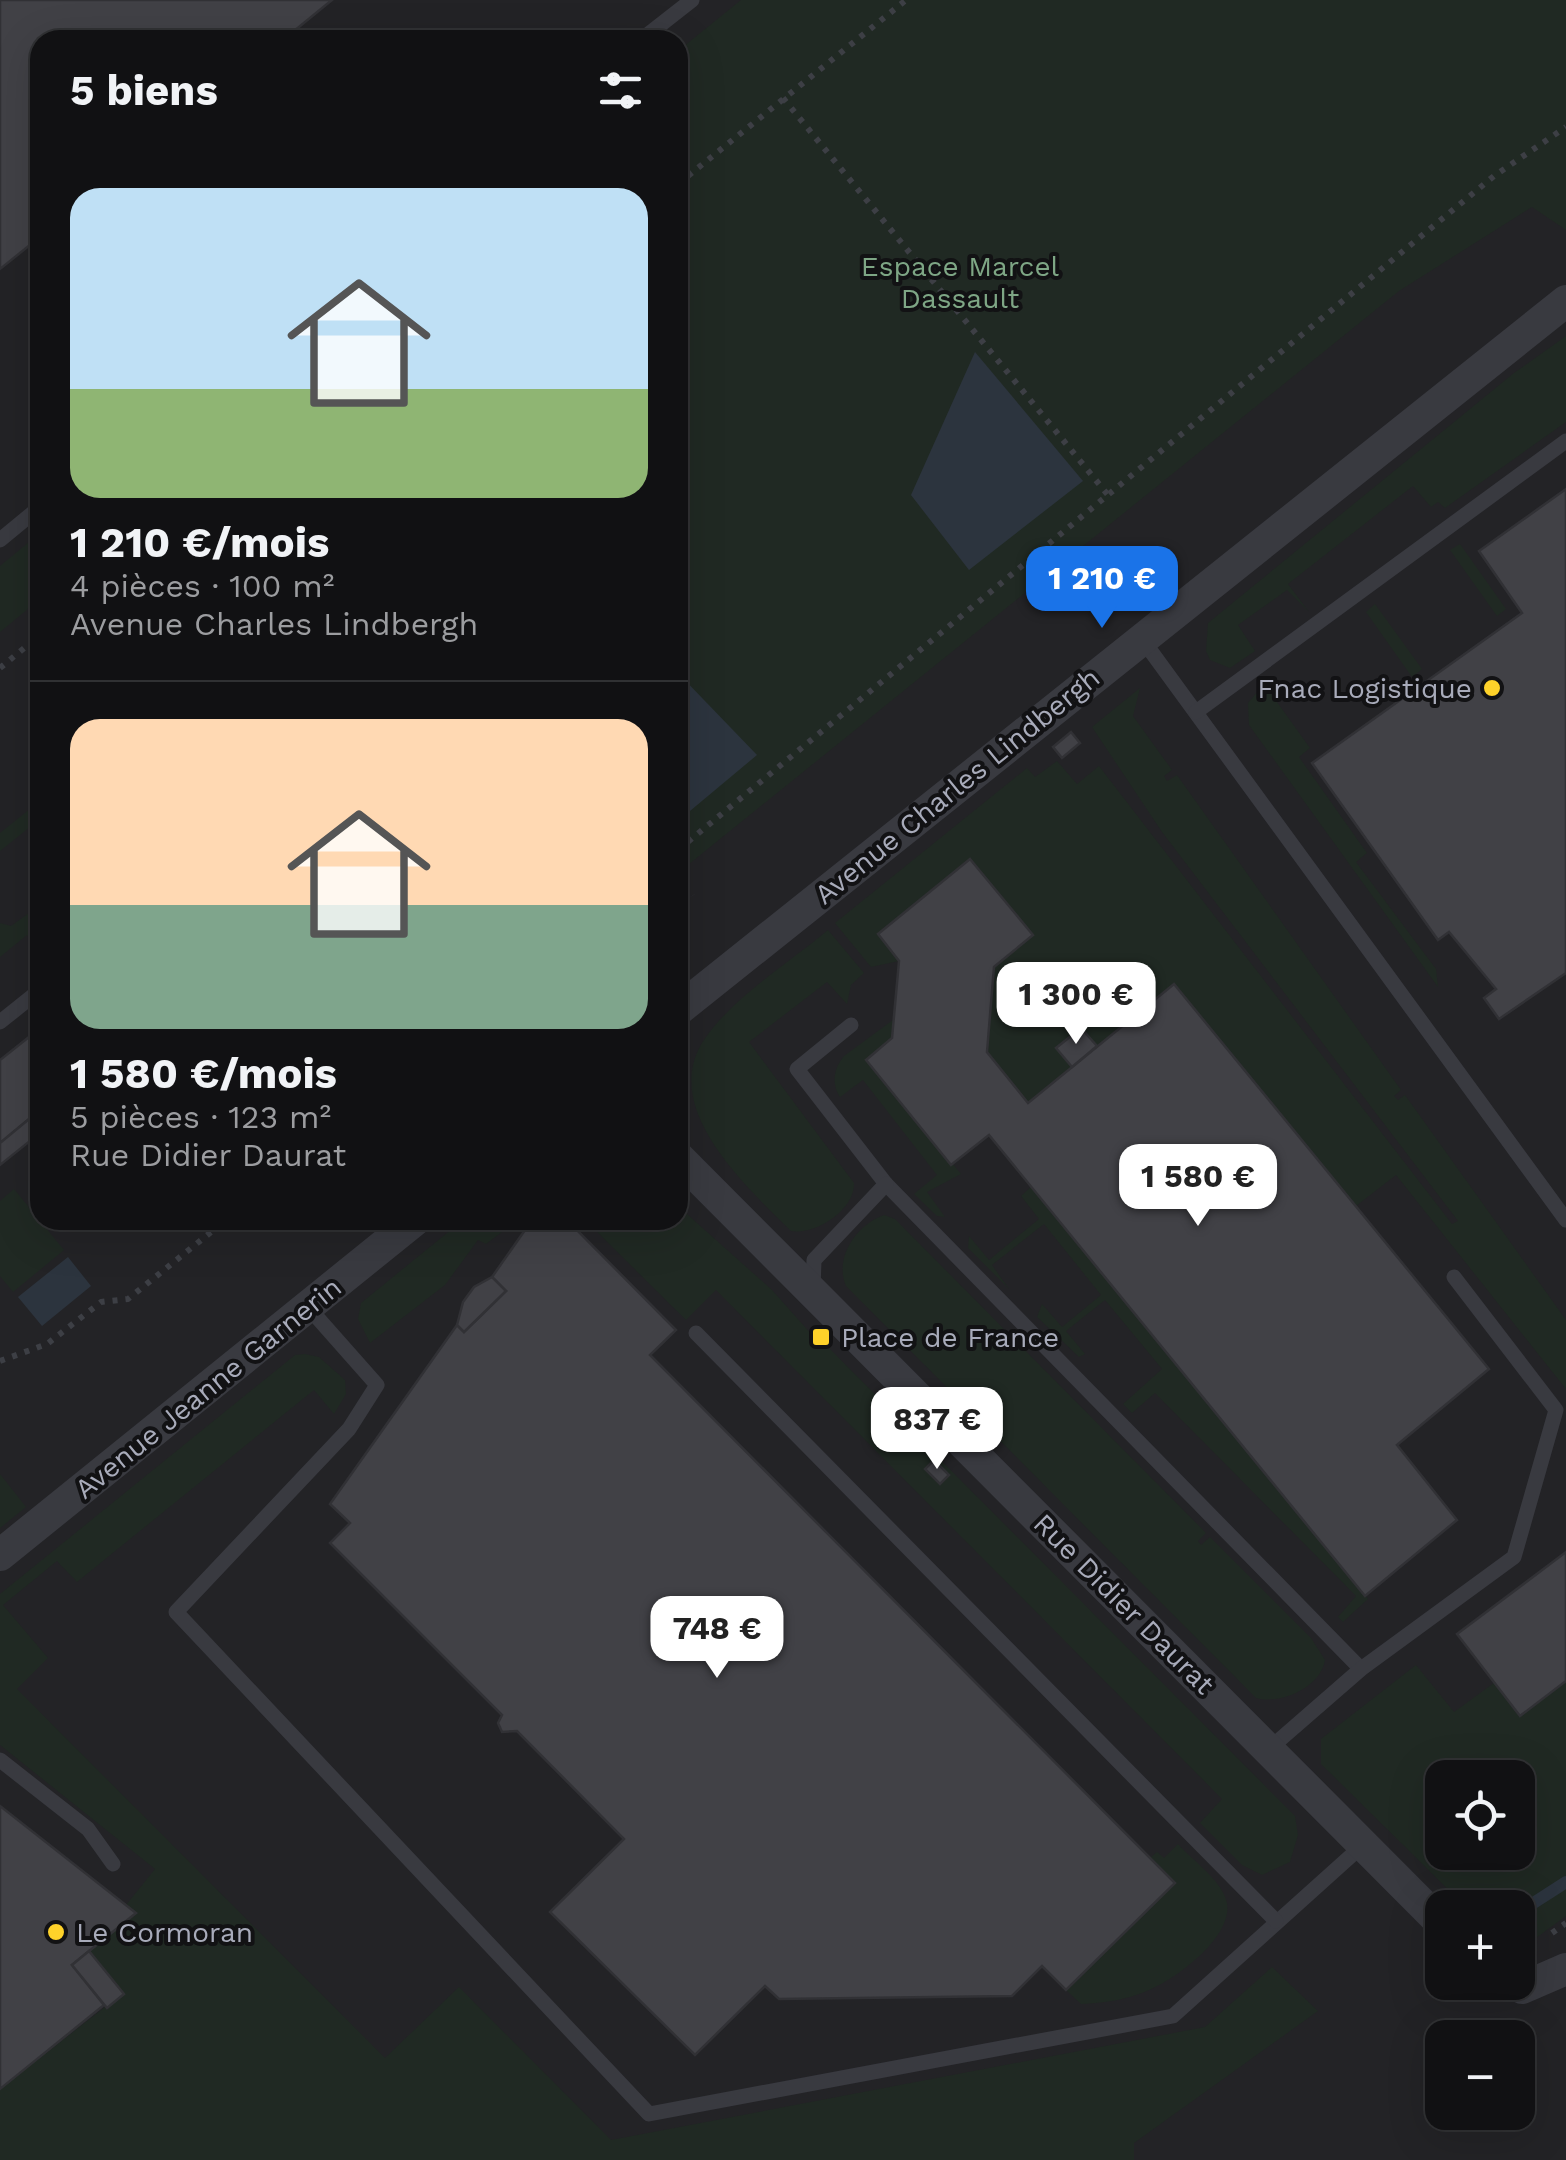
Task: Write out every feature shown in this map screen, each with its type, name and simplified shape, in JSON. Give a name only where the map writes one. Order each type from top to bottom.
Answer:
[{"type":"street","name":"Avenue Charles Lindbergh","points":[[688,1002],[1566,301]]},
{"type":"street","name":"Rue Didier Daurat","points":[[688,1167],[1425,1907]]},
{"type":"street","name":"Avenue Jeanne Garnerin","points":[[0,1555],[403,1230]]},
{"type":"street","points":[[1535,1979],[1566,1969]]},
{"type":"lane","points":[[653,30],[692,0]]},
{"type":"lane","points":[[1196,712],[1566,441]]},
{"type":"lane","points":[[0,540],[30,515]]},
{"type":"lane","points":[[1142,639],[1566,1220]]},
{"type":"lane","points":[[0,1022],[30,998]]},
{"type":"lane","points":[[851,1025],[797,1069],[886,1184],[1361,1669]]},
{"type":"lane","points":[[813,1294],[814,1260],[886,1184]]},
{"type":"lane","points":[[1269,1749],[1361,1669],[1514,1557],[1556,1410],[1454,1278]]},
{"type":"lane","points":[[308,1307],[377,1386],[348,1430],[176,1612],[649,2114],[1173,2016],[1363,1845]]},
{"type":"lane","points":[[696,1334],[1276,1921]]},
{"type":"lane","points":[[0,1760],[88,1829],[113,1864]]},
{"type":"path","points":[[688,176],[906,0]]},
{"type":"path","points":[[783,98],[1108,494]]},
{"type":"path","points":[[688,842],[1494,176],[1566,127]]},
{"type":"path","points":[[0,668],[30,643]]},
{"type":"path","points":[[688,890],[692,896]]},
{"type":"path","points":[[0,1361],[47,1344],[101,1302],[128,1298],[213,1230]]},
{"type":"shaded area","points":[[0,0],[1566,0],[1566,2160],[0,2160]]},
{"type":"shaded area","points":[[975,352],[1083,481],[969,570],[911,495]]},
{"type":"shaded area","points":[[688,683],[757,755],[688,813]]},
{"type":"shaded area","points":[[68,1257],[91,1286],[42,1326],[18,1297]]},
{"type":"green space","name":"Espace Marcel Dassault","points":[[741,0],[1566,0],[1566,230],[1532,207],[1399,291],[688,865],[688,43]]},
{"type":"green space","points":[[1566,336],[1566,422],[1445,508],[1438,502],[1431,507],[1413,486],[1288,584],[1309,612],[1287,590],[1238,625],[1255,651],[1230,668],[1210,660],[1206,651],[1208,623],[1514,373]]},
{"type":"green space","points":[[30,541],[30,607],[0,632],[0,566]]},
{"type":"green space","points":[[1460,544],[1506,609],[1497,616],[1450,550]]},
{"type":"green space","points":[[1375,604],[1422,669],[1412,677],[1366,612]]},
{"type":"green space","points":[[1264,684],[1310,748],[1299,757],[1367,853],[1356,862],[1436,969],[1438,987],[1249,725],[1248,703]]},
{"type":"green space","points":[[1140,688],[1133,716],[1172,770],[1164,776],[1167,781],[1177,775],[1401,1090],[1394,1096],[1398,1100],[1405,1095],[1566,1320],[1566,1389],[1396,1175],[1356,1206],[1174,984],[1097,1046],[1081,1028],[1056,1048],[1072,1067],[1028,1103],[987,1052],[994,967],[1033,935],[971,860],[899,961],[871,967],[835,923],[1027,768],[1035,777],[1057,761],[1077,784],[1099,766],[1452,1224],[1458,1221],[1162,832],[1092,727]]},
{"type":"green space","points":[[30,809],[30,827],[0,851],[0,833]]},
{"type":"green space","points":[[30,912],[30,939],[27,935],[0,957],[0,923],[11,926]]},
{"type":"green space","points":[[828,930],[864,973],[851,985],[847,1004],[827,982],[749,1042],[854,1183],[848,1202],[832,1219],[812,1229],[791,1231],[731,1168],[713,1143],[699,1117],[692,1090],[693,1063],[706,1037],[732,1007]]},
{"type":"green space","points":[[893,1020],[892,1038],[866,1060],[961,1174],[927,1192],[945,1217],[937,1216],[914,1194],[937,1175],[863,1080],[840,1097],[835,1086],[836,1071],[844,1056]]},
{"type":"green space","points":[[1031,1187],[1368,1599],[1343,1622],[1338,1617],[1356,1596],[1155,1393],[1132,1413],[1123,1404],[1162,1369],[1105,1300],[1066,1331],[1085,1354],[1079,1357],[1037,1317],[1042,1304],[1062,1327],[1101,1295],[1044,1224],[992,1265],[1009,1289],[968,1248],[969,1236],[989,1260],[1039,1219],[1021,1196]]},
{"type":"green space","points":[[14,1189],[30,1209],[30,1230],[48,1230],[64,1250],[13,1292],[0,1276],[0,1201]]},
{"type":"green space","points":[[688,1215],[772,1290],[821,1345],[824,1343],[1295,1816],[1298,1835],[1290,1862],[1262,1875],[1242,1865],[1200,1823],[1222,1799],[716,1290],[686,1320],[595,1230],[688,1230]]},
{"type":"green space","points":[[884,1215],[895,1219],[1206,1533],[1198,1541],[1201,1545],[1210,1537],[1311,1638],[1325,1660],[1308,1686],[1277,1699],[1256,1698],[846,1286],[843,1264],[850,1244],[865,1226]]},
{"type":"green space","points":[[451,1230],[505,1230],[486,1244],[478,1240],[445,1285],[370,1343],[358,1319],[361,1303]]},
{"type":"green space","points":[[295,1355],[319,1357],[345,1380],[346,1394],[334,1414],[314,1390],[77,1582],[57,1561],[3,1605],[48,1658],[17,1689],[385,2058],[459,1987],[611,2140],[1205,2027],[1272,1967],[1318,2011],[1134,2143],[1134,2160],[0,2160],[0,2089],[123,1993],[89,1951],[155,1869],[0,1745],[0,1594]]},
{"type":"green space","points":[[0,1474],[26,1507],[0,1528]]},
{"type":"green space","points":[[1416,1665],[1454,1712],[1494,1683],[1520,1716],[1566,1681],[1566,1916],[1535,1939],[1535,1890],[1449,1890],[1428,1870],[1535,1870],[1535,1760],[1425,1760],[1425,1867],[1321,1764],[1321,1739]]},
{"type":"green space","points":[[1178,1844],[1224,1895],[1226,1916],[1221,1929],[1187,1967],[1160,1984],[1124,1999],[1081,2004],[1066,1990],[1175,1883],[1150,1858],[1157,1852],[1164,1858]]},
{"type":"building","points":[[0,0],[332,0],[295,30],[30,30],[30,245],[0,269]]},
{"type":"building","name":"Fnac Logistique","points":[[1566,489],[1566,973],[1499,1019],[1484,998],[1496,989],[1449,932],[1438,940],[1312,763],[1522,613],[1479,551]]},
{"type":"building","points":[[1071,732],[1080,743],[1062,758],[1053,747]]},
{"type":"building","points":[[970,859],[1033,935],[994,967],[987,1052],[1028,1103],[1174,984],[1489,1369],[1397,1445],[1457,1520],[1365,1596],[989,1135],[951,1165],[866,1060],[892,1038],[899,961],[878,934]]},
{"type":"building","points":[[1081,1028],[1097,1046],[1072,1067],[1056,1048]]},
{"type":"building","points":[[30,1036],[30,1118],[0,1143],[0,1060]]},
{"type":"building","points":[[30,1118],[30,1141],[0,1165],[0,1143]]},
{"type":"building","points":[[525,1230],[577,1230],[676,1330],[650,1355],[1175,1883],[1066,1990],[1042,1966],[1012,1996],[779,1999],[765,1986],[695,2055],[550,1912],[624,1839],[517,1731],[502,1732],[498,1723],[502,1715],[330,1543],[350,1523],[330,1504],[457,1325],[464,1332],[506,1291],[492,1277]]},
{"type":"building","points":[[492,1277],[506,1291],[464,1332],[457,1325],[463,1302],[474,1287]]},
{"type":"building","points":[[934,1460],[949,1475],[940,1484],[925,1469]]},
{"type":"building","points":[[1566,1552],[1566,1681],[1520,1716],[1457,1634]]},
{"type":"building","name":"Le Cormoran","points":[[0,1806],[136,1913],[72,1965],[104,2005],[0,2089]]},
{"type":"building","points":[[89,1951],[124,1994],[107,2008],[72,1965]]},
{"type":"waterway","points":[[1535,1902],[1566,1882]]},
{"type":"place","name":"Fnac Logistique","points":[[1492,688]]},
{"type":"place","name":"Place de France","points":[[821,1337]]},
{"type":"place","name":"Le Cormoran","points":[[56,1932]]}]
